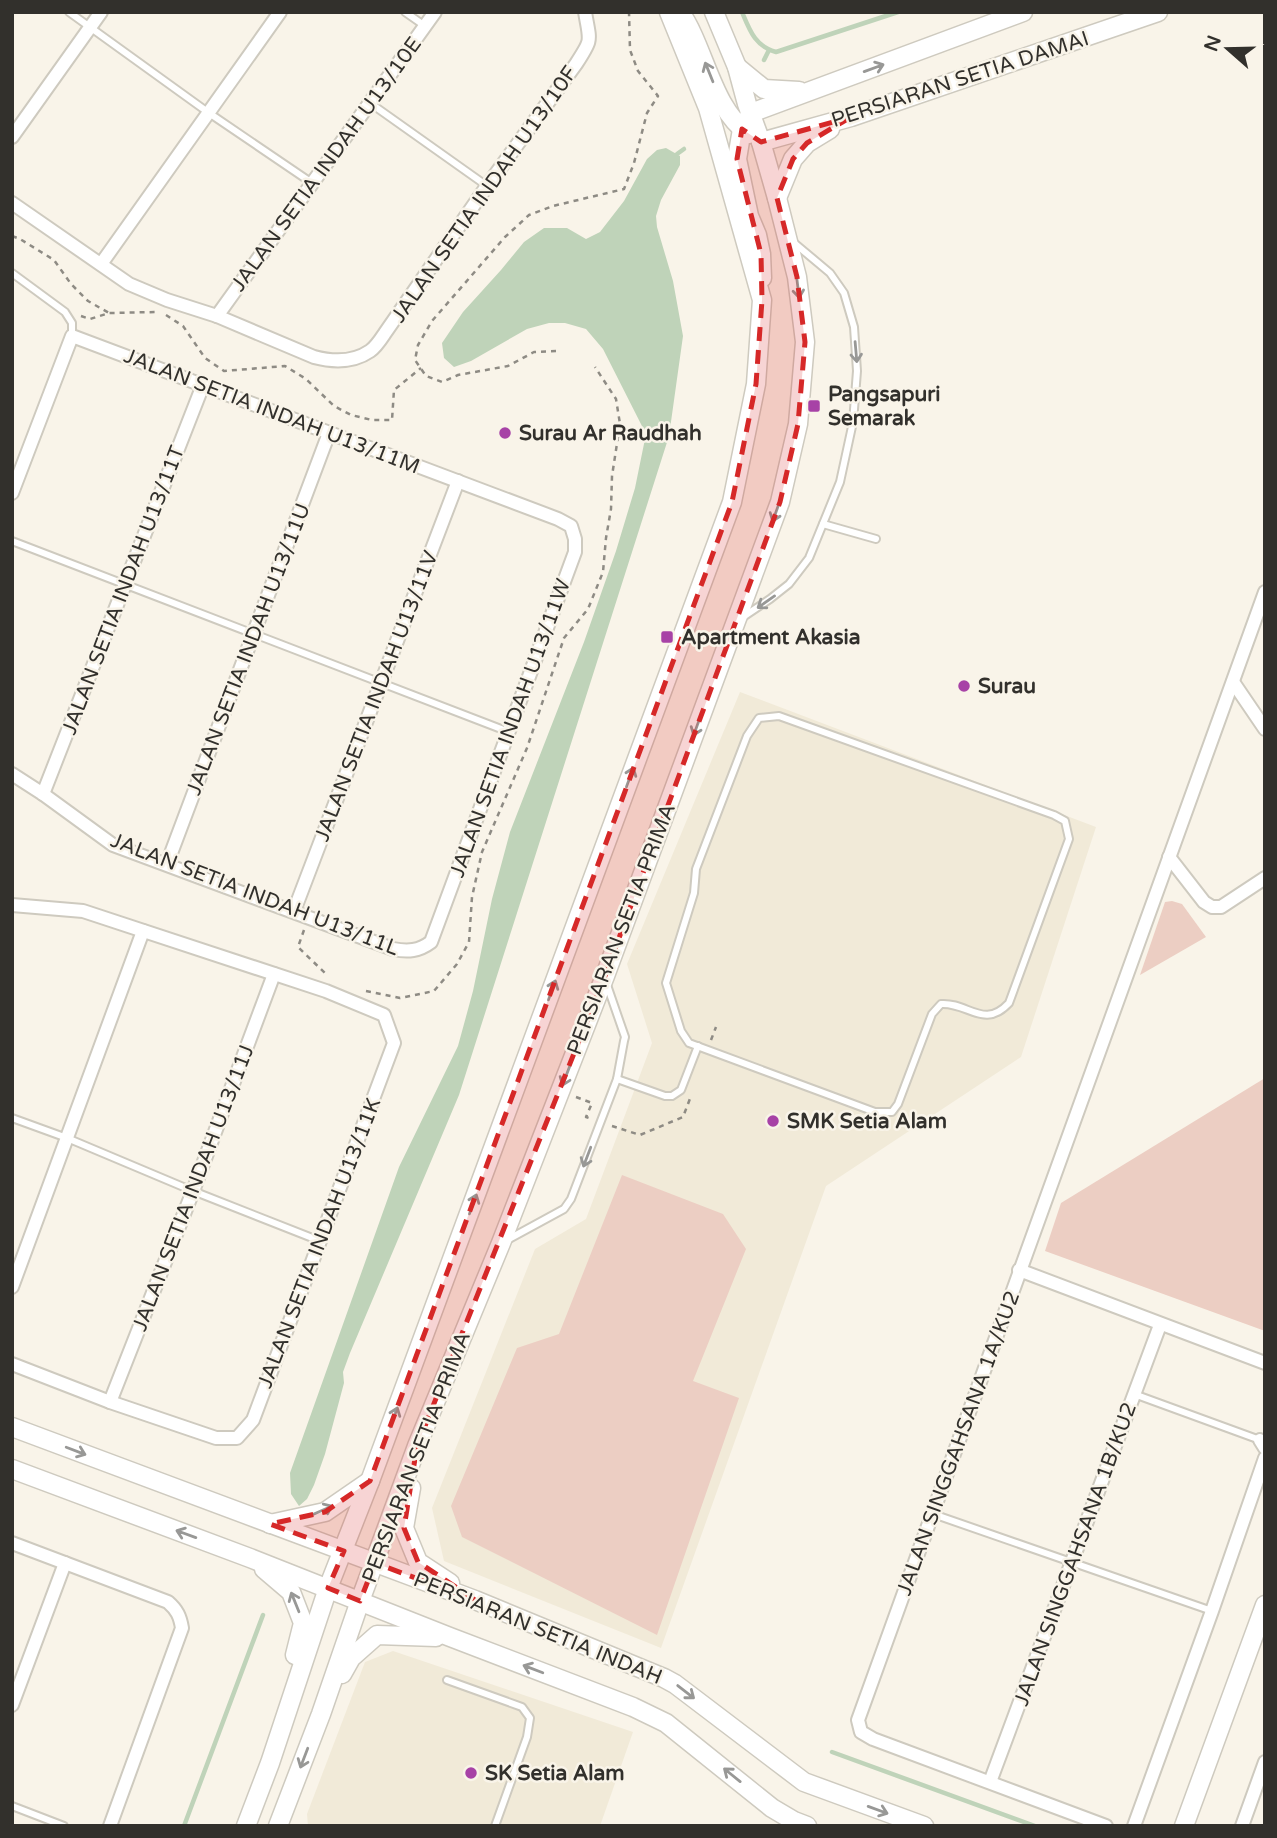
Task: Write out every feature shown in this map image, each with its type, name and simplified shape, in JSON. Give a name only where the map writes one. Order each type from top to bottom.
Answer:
[{"type":"street","points":[[12,137],[101,12]]},
{"type":"street","points":[[100,264],[280,12]]},
{"type":"street","name":"JALAN SETIA INDAH U13/10E","points":[[217,316],[435,12]]},
{"type":"street","name":"JALAN SETIA INDAH U13/10F","points":[[217,316],[327,360],[348,360],[372,351],[576,64],[590,36],[585,12]]},
{"type":"street","name":"PERSIARAN SETIA PRIMA","points":[[246,1826],[270,1763],[328,1588],[732,502],[756,384],[762,300],[708,108],[669,12]]},
{"type":"street","points":[[680,12],[719,96],[741,129],[761,142]]},
{"type":"street","name":"PERSIARAN SETIA PRIMA","points":[[278,1826],[417,1446],[501,1243],[605,976],[780,502],[798,424],[805,342],[797,277],[761,142],[737,67],[714,12]]},
{"type":"street","name":"PERSIARAN SETIA DAMAI","points":[[751,113],[1023,12]]},
{"type":"street","name":"PERSIARAN SETIA DAMAI","points":[[761,142],[851,117],[1158,12]]},
{"type":"street","points":[[737,67],[764,89],[810,91]]},
{"type":"street","points":[[751,113],[741,129],[737,159],[749,216],[761,254],[762,300]]},
{"type":"street","points":[[777,198],[793,159],[807,143],[851,117]]},
{"type":"street","points":[[12,203],[129,284],[217,316]]},
{"type":"street","points":[[12,494],[72,336]]},
{"type":"street","name":"JALAN SETIA INDAH U13/11M","points":[[72,336],[558,519]]},
{"type":"street","name":"JALAN SETIA INDAH U13/11T","points":[[43,794],[202,386]]},
{"type":"street","name":"JALAN SETIA INDAH U13/11U","points":[[167,864],[330,433]]},
{"type":"street","name":"JALAN SETIA INDAH U13/11V","points":[[294,911],[458,481]]},
{"type":"street","name":"JALAN SETIA INDAH U13/11W","points":[[431,942],[575,552],[571,526],[558,519]]},
{"type":"street","points":[[1019,1270],[1265,592]]},
{"type":"street","points":[[1233,682],[1265,729]]},
{"type":"street","name":"JALAN SETIA INDAH U13/11L","points":[[12,774],[113,845],[393,949],[408,952],[424,948],[431,942]]},
{"type":"street","points":[[1169,857],[1204,902],[1212,906],[1221,907],[1265,878]]},
{"type":"street","points":[[13,906],[83,911],[274,974]]},
{"type":"street","points":[[12,1287],[143,931]]},
{"type":"street","name":"JALAN SETIA INDAH U13/11K","points":[[110,1402],[216,1438],[237,1438],[253,1420],[394,1043],[384,1015],[326,991],[274,974]]},
{"type":"street","name":"JALAN SETIA INDAH U13/11J","points":[[110,1402],[274,974]]},
{"type":"street","name":"JALAN SINGGAHSANA 1A/KU2","points":[[990,1782],[873,1739],[861,1732],[858,1720],[1019,1270],[1265,1363]]},
{"type":"street","name":"JALAN SINGGAHSANA 1B/KU2","points":[[990,1782],[1160,1325]]},
{"type":"street","points":[[12,1364],[110,1402]]},
{"type":"street","name":"PERSIARAN SETIA INDAH","points":[[12,1427],[475,1600],[676,1684],[804,1782],[924,1826]]},
{"type":"street","points":[[417,1446],[404,1528],[418,1562],[475,1600]]},
{"type":"street","points":[[1135,1824],[1265,1458]]},
{"type":"street","name":"PERSIARAN SETIA INDAH","points":[[12,1469],[633,1707],[666,1723],[772,1808],[784,1821],[807,1826]]},
{"type":"street","points":[[270,1524],[325,1512],[370,1481]]},
{"type":"street","points":[[12,1543],[168,1602],[181,1618],[182,1628],[110,1826]]},
{"type":"street","points":[[250,1558],[291,1592],[303,1623],[270,1763]]},
{"type":"street","points":[[12,1705],[65,1563]]},
{"type":"street","points":[[1184,1826],[1265,1605]]},
{"type":"street","points":[[321,1714],[351,1658],[377,1635],[450,1637]]},
{"type":"street","points":[[1242,1826],[1265,1762]]},
{"type":"street","points":[[990,1782],[1107,1826]]},
{"type":"lane","points":[[69,12],[312,183]]},
{"type":"lane","points":[[405,12],[425,26]]},
{"type":"lane","points":[[370,103],[487,186]]},
{"type":"lane","points":[[736,622],[789,584],[809,558],[840,482],[853,422],[858,371],[853,327],[844,293],[830,273],[786,236]]},
{"type":"lane","points":[[12,273],[65,312],[72,323],[72,336]]},
{"type":"lane","points":[[823,524],[876,539]]},
{"type":"lane","points":[[12,541],[509,732]]},
{"type":"lane","points":[[779,716],[1065,821],[1069,839],[1009,1003],[995,1014],[987,1016],[951,1003],[941,1004],[932,1014],[898,1104],[892,1112],[875,1112],[698,1046],[689,1042],[681,1031],[666,983],[694,893],[696,869],[747,736],[759,718],[779,716]]},
{"type":"lane","points":[[501,1243],[564,1209],[571,1199],[617,1079],[625,1037],[605,976]]},
{"type":"lane","points":[[617,1079],[664,1096],[672,1096],[681,1090],[698,1046]]},
{"type":"lane","points":[[12,1118],[320,1241]]},
{"type":"lane","points":[[1134,1394],[1262,1444]]},
{"type":"lane","points":[[933,1514],[1212,1611]]},
{"type":"lane","points":[[447,1680],[522,1707],[530,1718],[527,1737],[495,1826]]},
{"type":"lane","points":[[12,1806],[64,1826]]},
{"type":"path","points":[[556,351],[534,352],[508,366],[442,382],[426,376],[415,360],[418,345],[432,321],[505,237],[529,215],[624,188],[634,163],[647,113],[658,96],[638,71],[630,50],[629,12]]},
{"type":"path","points":[[12,236],[54,260],[71,285],[88,301],[109,313]]},
{"type":"path","points":[[34,248],[38,241]]},
{"type":"path","points":[[90,319],[109,313],[160,312],[183,326],[205,358],[224,371],[285,366],[306,379],[334,407],[372,420],[392,420],[394,390],[421,368]]},
{"type":"path","points":[[363,991],[400,998],[434,991],[448,977],[468,942],[472,897],[482,852],[527,748],[564,638],[588,609],[603,572],[611,509],[612,475],[620,424],[616,399],[595,367]]},
{"type":"path","points":[[298,947],[327,975]]},
{"type":"highlighted area","points":[[851,117],[807,143],[793,159],[777,198],[797,277],[805,342],[798,424],[780,502],[605,976],[417,1446],[404,1528],[418,1562],[475,1600],[375,1563],[360,1601],[328,1588],[344,1551],[270,1524],[325,1512],[370,1481],[732,502],[756,384],[762,300],[761,254],[737,159],[742,129],[761,142]]},
{"type":"shaded area","points":[[666,148],[680,156],[680,165],[661,200],[656,216],[673,281],[683,336],[669,436],[459,1095],[350,1353],[343,1372],[344,1383],[325,1454],[307,1499],[299,1506],[291,1494],[290,1473],[399,1167],[458,1046],[510,832],[584,642],[616,551],[635,488],[646,434],[603,349],[586,329],[565,323],[549,323],[527,329],[471,361],[454,367],[444,358],[442,343],[463,312],[524,242],[544,228],[567,228],[586,239],[600,232],[624,201],[647,159],[657,150]]},
{"type":"shaded area","name":"SMK Setia Alam","points":[[740,692],[1096,827],[1021,1057],[826,1186],[661,1648],[444,1561],[432,1508],[535,1249],[586,1219],[652,1043],[627,964]]},
{"type":"shaded area","points":[[1165,902],[1182,904],[1206,937],[1140,975]]},
{"type":"shaded area","points":[[1265,1078],[1265,1331],[1045,1251],[1061,1203]]},
{"type":"shaded area","points":[[622,1175],[723,1214],[746,1249],[693,1381],[739,1398],[657,1635],[462,1537],[451,1506],[517,1348],[559,1334]]},
{"type":"shaded area","name":"SK Setia Alam","points":[[393,1651],[633,1732],[600,1826],[308,1826],[307,1814],[365,1662]]},
{"type":"waterway","points":[[742,12],[758,42],[776,52],[898,12]]},
{"type":"waterway","points":[[764,60],[769,50]]},
{"type":"waterway","points":[[677,154],[684,149]]},
{"type":"waterway","points":[[184,1826],[263,1615]]},
{"type":"waterway","points":[[832,1752],[1035,1826]]},
{"type":"place","name":"Pangsapuri Semarak","points":[[814,406]]},
{"type":"place","name":"Surau Ar Raudhah","points":[[505,433]]},
{"type":"place","name":"Apartment Akasia","points":[[667,637]]},
{"type":"place","name":"Surau","points":[[964,686]]},
{"type":"place","name":"SMK Setia Alam","points":[[773,1121]]},
{"type":"place","name":"SK Setia Alam","points":[[471,1773]]}]
